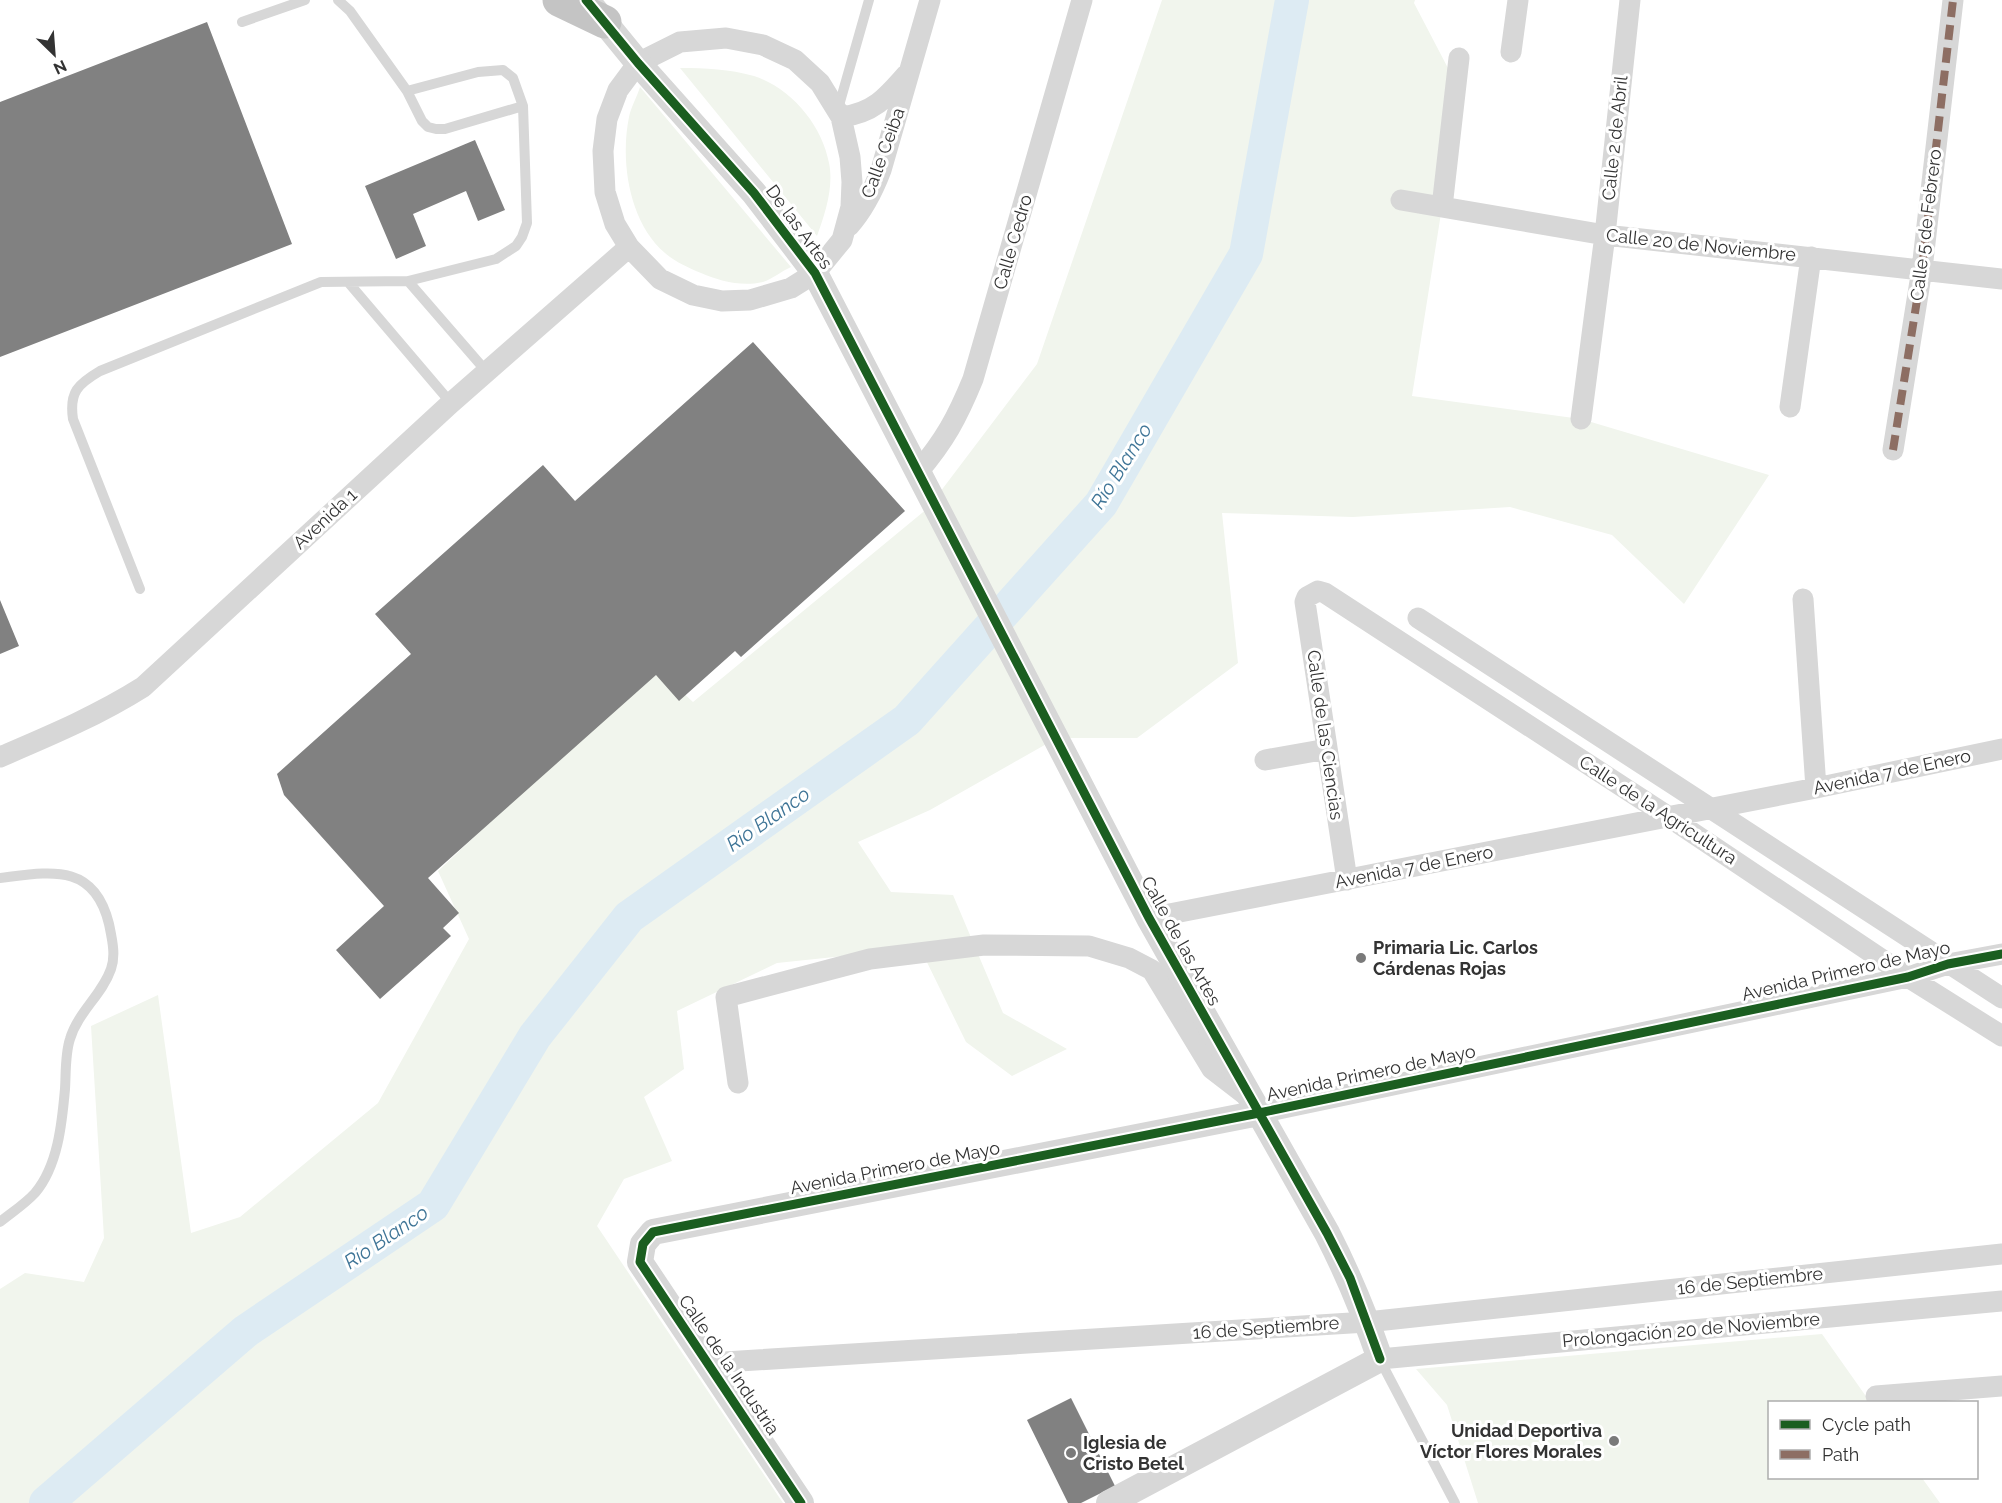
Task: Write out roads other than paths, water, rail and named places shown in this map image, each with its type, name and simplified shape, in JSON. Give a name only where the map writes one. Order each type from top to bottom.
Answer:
[{"type":"highway","points":[[559,0],[594,7]]},
{"type":"street","name":"Calle Ceiba","points":[[845,230],[860,214],[873,192],[891,140],[930,0]]},
{"type":"street","name":"Calle Cedro","points":[[918,472],[946,436],[960,411],[973,379],[1082,0]]},
{"type":"street","points":[[1511,52],[1518,0]]},
{"type":"street","name":"Calle 2 de Abril","points":[[1581,419],[1605,235],[1630,0]]},
{"type":"street","name":"Calle 5 de Febrero","points":[[1893,450],[1922,269],[1953,0]]},
{"type":"street","name":"De las Artes","points":[[594,7],[638,63],[754,193],[815,273],[952,538]]},
{"type":"street","points":[[726,38],[763,45],[795,60],[820,83],[839,114],[850,157],[852,182],[851,207],[845,230],[842,240],[815,273],[791,288],[750,300],[722,301],[693,295],[660,279],[629,247],[615,224],[605,192],[603,151],[607,119],[618,90],[638,63],[680,42],[726,38]]},
{"type":"street","points":[[1442,207],[1459,58]]},
{"type":"street","name":"Calle Ceiba","points":[[839,114],[855,115],[872,108],[886,98],[911,70]]},
{"type":"street","name":"Calle 20 de Noviembre","points":[[1401,200],[1605,235],[2002,279]]},
{"type":"street","name":"Avenida 1","points":[[0,757],[112,706],[143,687],[486,371],[629,247]]},
{"type":"street","points":[[1790,406],[1811,257]]},
{"type":"street","name":"Calle de las Artes","points":[[952,538],[1149,918],[1327,1233],[1350,1278],[1380,1359]]},
{"type":"street","name":"Calle de la Agricultura","points":[[1312,593],[1318,591],[1325,594],[1690,813],[1930,970],[2002,1036]]},
{"type":"street","name":"Calle de las Ciencias","points":[[1312,593],[1305,602],[1347,880]]},
{"type":"street","points":[[1803,599],[1816,788]]},
{"type":"street","name":"Calle de la Agricultura","points":[[1418,618],[1690,813],[1930,970],[2002,999]]},
{"type":"street","points":[[1265,760],[1327,749]]},
{"type":"street","name":"Avenida 7 de Enero","points":[[1149,918],[1690,813],[2002,749]]},
{"type":"street","points":[[738,1083],[726,997],[870,959],[984,945],[1089,946],[1129,957],[1152,970],[1212,1069],[1255,1106]]},
{"type":"street","name":"Avenida Primero de Mayo","points":[[643,1244],[653,1232],[1255,1106],[2002,954]]},
{"type":"street","name":"Calle de la Industria","points":[[643,1244],[640,1262],[801,1503]]},
{"type":"street","name":"16 de Septiembre","points":[[708,1363],[1367,1322],[2002,1254]]},
{"type":"street","name":"Prolongación 20 de Noviembre","points":[[1380,1359],[2002,1301]]},
{"type":"street","points":[[1109,1503],[1380,1359]]},
{"type":"street","points":[[1876,1396],[2002,1386]]},
{"type":"lane","points":[[242,22],[305,0]]},
{"type":"lane","points":[[338,0],[350,11],[407,91],[422,121],[428,127],[436,129],[454,127],[523,106]]},
{"type":"lane","points":[[839,114],[868,0]]},
{"type":"lane","points":[[140,589],[73,419],[71,410],[74,395],[82,381],[100,371],[321,282],[408,281],[495,260],[516,246],[522,237],[527,223],[523,106],[513,78],[503,70],[478,72],[407,91]]},
{"type":"lane","points":[[408,281],[486,371]]},
{"type":"lane","points":[[348,282],[451,403]]},
{"type":"lane","points":[[0,878],[49,872],[80,879],[96,892],[105,911],[114,954],[112,968],[106,980],[77,1020],[69,1041],[63,1106],[54,1157],[50,1167],[35,1193],[0,1222]]},
{"type":"lane","points":[[1380,1359],[1455,1503]]},
{"type":"waterway","name":"Río Blanco","points":[[46,1503],[246,1331],[433,1205],[535,1036],[629,917],[907,720],[1101,504],[1246,254],[1292,0]]},
{"type":"place","name":"Primaria Lic. Carlos Cárdenas Rojas","points":[[1361,958]]},
{"type":"place","name":"Unidad Deportiva Víctor Flores Morales","points":[[1614,1441]]},
{"type":"place","name":"Iglesia de Cristo Betel","points":[[1071,1453]]}]
